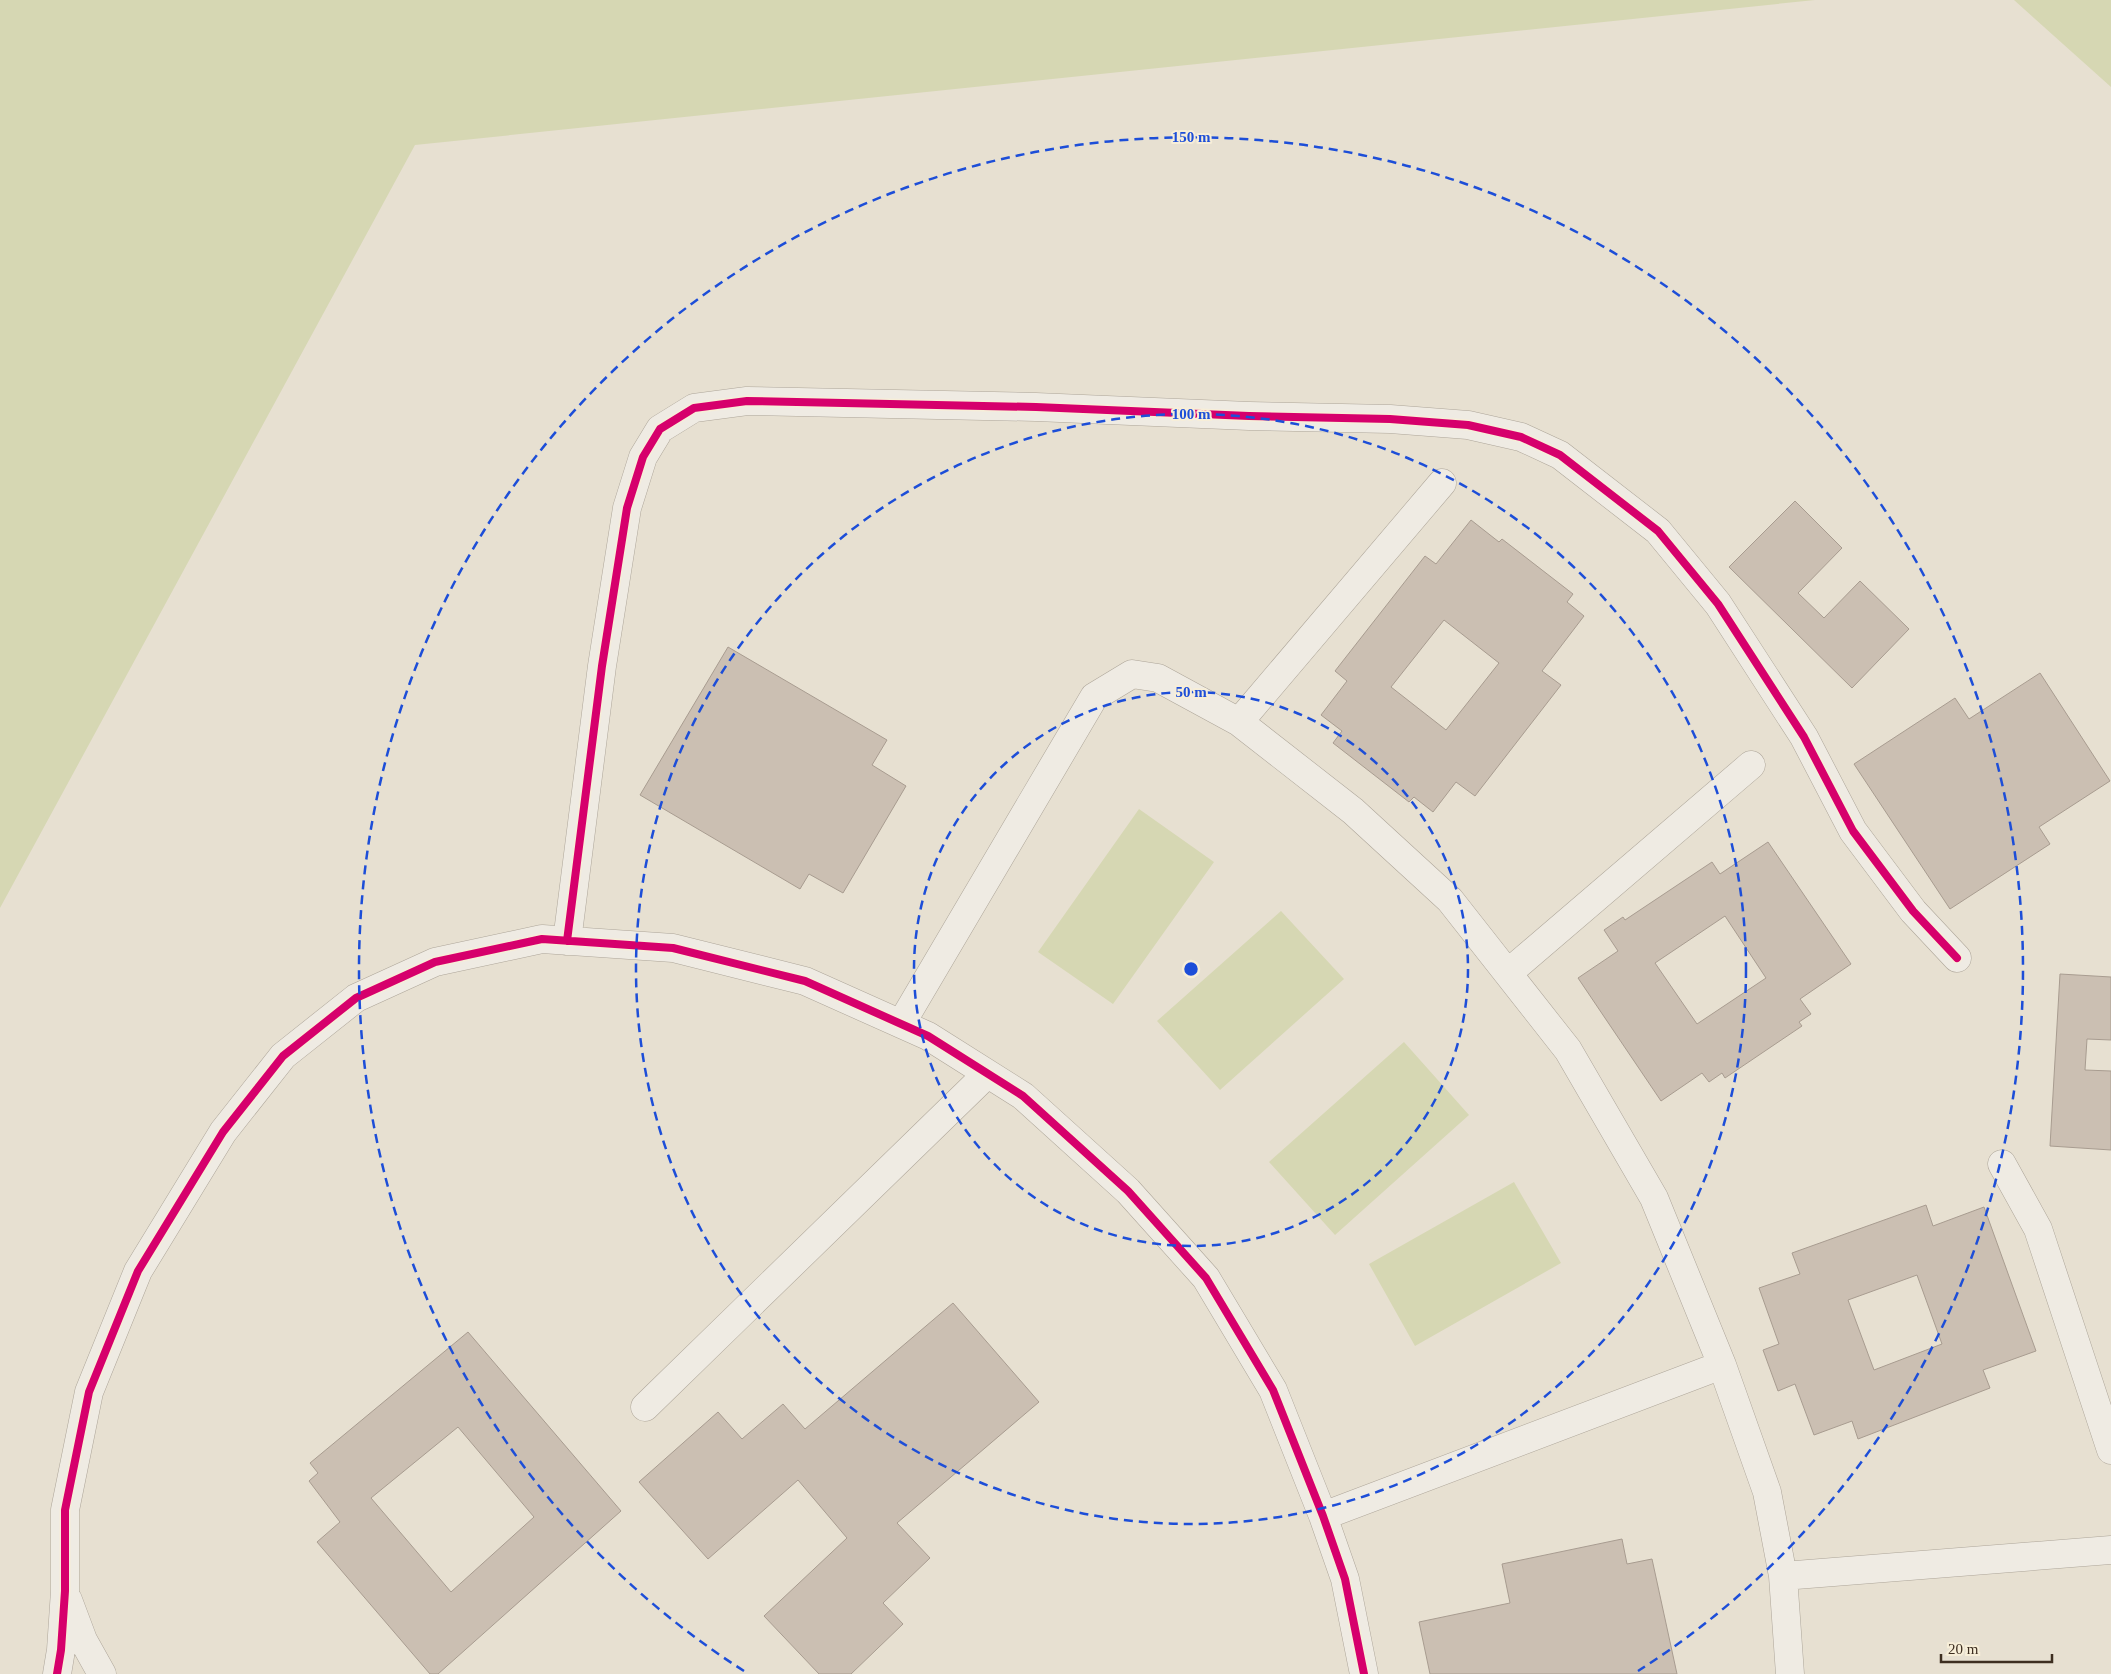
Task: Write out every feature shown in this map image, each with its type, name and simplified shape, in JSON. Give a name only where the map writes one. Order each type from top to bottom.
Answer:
[{"type":"street","points":[[567,941],[604,656],[627,508],[643,457],[660,429],[694,408],[748,401],[1036,407],[1249,416],[1390,419],[1468,425],[1521,437],[1560,455],[1658,531],[1718,604],[1804,737],[1853,831],[1913,911],[1956,958]]},
{"type":"street","points":[[1238,722],[1442,483]]},
{"type":"street","points":[[901,1024],[1094,696],[1132,674],[1158,678],[1238,722],[1353,811],[1450,900],[1568,1050],[1654,1198],[1722,1365],[1767,1492],[1783,1576],[1790,1674]]},
{"type":"street","points":[[1508,973],[1751,765]]},
{"type":"street","points":[[57,1674],[61,1650],[65,1591],[65,1510],[89,1392],[138,1271],[223,1132],[283,1056],[356,998],[435,962],[542,939],[673,948],[805,981],[928,1036],[1023,1096],[1128,1191],[1206,1278],[1273,1390],[1323,1516],[1345,1579],[1364,1674]]},
{"type":"street","points":[[645,1407],[987,1074]]},
{"type":"street","points":[[2002,1164],[2038,1229],[2111,1450]]},
{"type":"street","points":[[1323,1516],[1722,1365]]},
{"type":"street","points":[[1783,1576],[2111,1550]]},
{"type":"street","points":[[65,1591],[83,1640],[102,1674]]},
{"type":"green space","points":[[0,0],[1815,0],[415,145],[0,908]]},
{"type":"green space","points":[[2014,0],[2111,0],[2111,87]]},
{"type":"green space","points":[[1139,809],[1214,862],[1113,1004],[1038,952]]},
{"type":"green space","points":[[1281,911],[1344,979],[1220,1090],[1157,1021]]},
{"type":"green space","points":[[1404,1042],[1469,1115],[1335,1235],[1269,1162]]},
{"type":"green space","points":[[1514,1182],[1561,1263],[1415,1346],[1369,1264]]},
{"type":"building","points":[[1795,501],[1842,548],[1798,593],[1824,618],[1860,581],[1909,629],[1852,688],[1729,567]]},
{"type":"building","points":[[1471,520],[1499,542],[1502,539],[1573,594],[1567,602],[1584,616],[1542,671],[1561,685],[1475,796],[1456,782],[1433,812],[1414,797],[1409,802],[1333,743],[1342,731],[1321,715],[1347,681],[1335,671],[1425,556],[1436,564]],"holes":[[[1444,620],[1499,663],[1446,730],[1391,687]]]},
{"type":"building","points":[[728,647],[887,740],[872,765],[906,786],[843,893],[809,874],[800,889],[640,795]]},
{"type":"building","points":[[2040,673],[2110,781],[2039,827],[2050,844],[1950,909],[1854,764],[1955,698],[1969,719]]},
{"type":"building","points":[[1768,842],[1851,964],[1800,999],[1811,1014],[1799,1022],[1802,1026],[1725,1078],[1722,1073],[1709,1082],[1702,1073],[1661,1101],[1578,978],[1618,951],[1604,930],[1623,917],[1625,920],[1712,862],[1720,874]],"holes":[[[1725,916],[1766,978],[1697,1024],[1655,963]]]},
{"type":"building","points":[[2060,974],[2111,977],[2111,1040],[2087,1039],[2085,1070],[2111,1071],[2111,1150],[2050,1146]]},
{"type":"building","points":[[1926,1205],[1933,1226],[1984,1207],[2036,1351],[1983,1370],[1990,1388],[1858,1439],[1852,1421],[1814,1435],[1795,1384],[1778,1391],[1763,1350],[1779,1344],[1759,1288],[1800,1274],[1792,1253]],"holes":[[[1917,1275],[1942,1344],[1874,1370],[1848,1300]]]},
{"type":"building","points":[[953,1303],[1039,1402],[897,1523],[930,1558],[883,1603],[903,1624],[851,1674],[819,1674],[764,1616],[847,1538],[798,1480],[708,1559],[639,1482],[718,1412],[742,1439],[783,1404],[805,1429]]},
{"type":"building","points":[[468,1332],[621,1511],[438,1674],[430,1674],[317,1542],[340,1522],[309,1481],[318,1473],[310,1463]],"holes":[[[458,1427],[534,1517],[451,1592],[371,1498]]]},
{"type":"building","points":[[1622,1539],[1627,1564],[1652,1559],[1677,1674],[1430,1674],[1419,1622],[1510,1603],[1502,1564]]},
{"type":"cycle path","points":[[567,941],[602,666],[627,508],[643,457],[660,429],[694,408],[747,401],[1036,407],[1249,416],[1390,419],[1468,425],[1521,437],[1560,455],[1658,531],[1718,604],[1804,737],[1853,831],[1913,911],[1957,958]]},
{"type":"cycle path","points":[[57,1674],[61,1650],[65,1591],[65,1510],[89,1392],[138,1271],[223,1132],[283,1056],[356,998],[435,962],[542,939],[673,948],[805,981],[928,1036],[1023,1096],[1128,1191],[1206,1278],[1273,1390],[1323,1516],[1345,1579],[1364,1674]]}]
